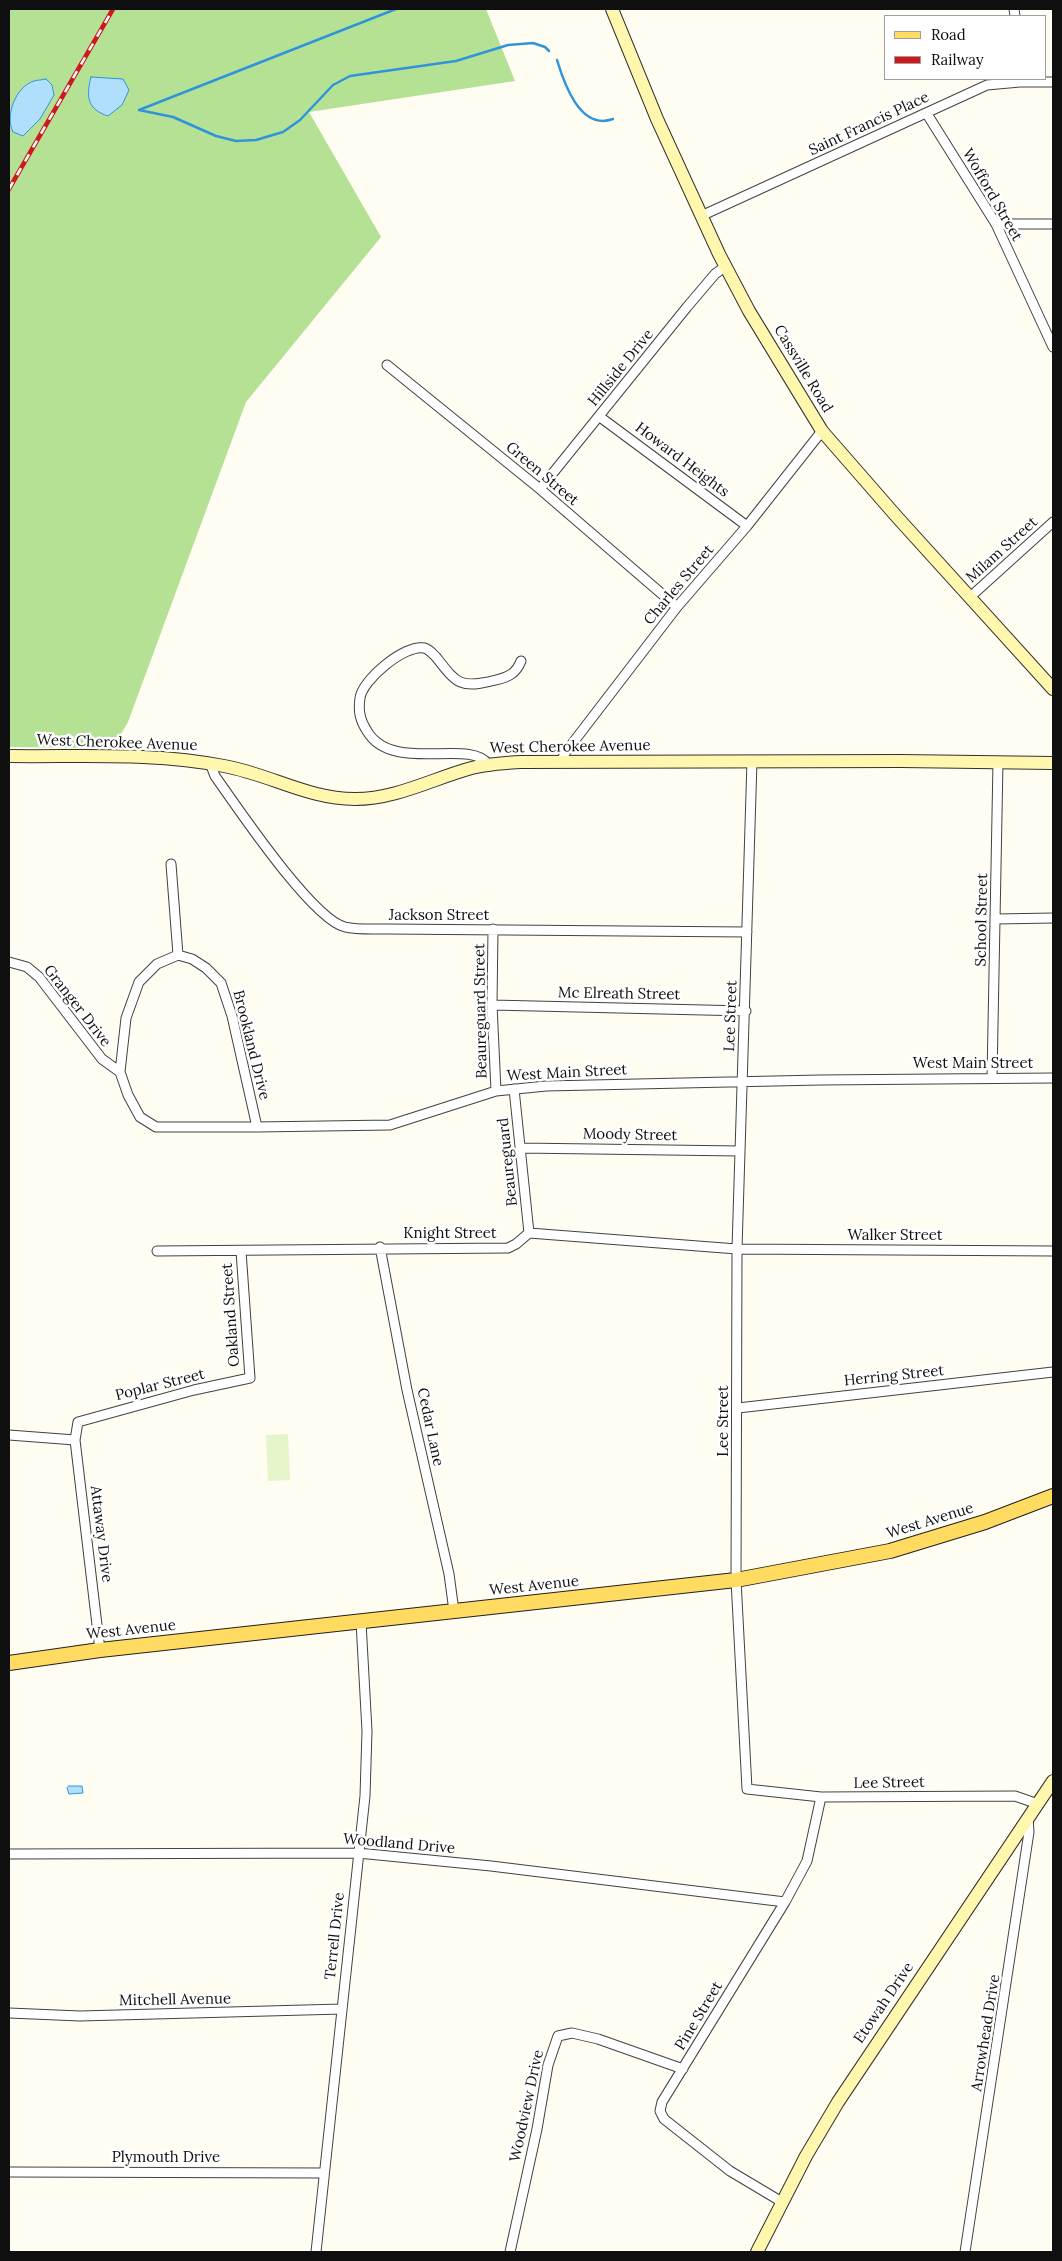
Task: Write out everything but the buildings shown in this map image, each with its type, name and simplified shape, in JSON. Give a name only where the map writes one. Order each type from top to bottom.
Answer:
[{"type":"main road","name":"Cassville Road","points":[[612,9],[657,119],[701,216],[754,319],[822,431],[1053,689]]},
{"type":"main road","name":"West Cherokee Avenue","points":[[9,756],[137,757],[210,763],[241,770],[310,793],[336,798],[357,799],[396,793],[488,764],[562,760],[1053,763]]},
{"type":"main road","name":"West Avenue","points":[[9,1663],[100,1650],[736,1580],[890,1551],[985,1522],[1053,1496]]},
{"type":"main road","name":"Etowah Drive","points":[[756,2252],[806,2156],[838,2102],[1053,1781]]},
{"type":"street","name":"Saint Francis Place","points":[[701,216],[986,85],[1020,80],[1053,82]]},
{"type":"street","name":"Wofford Street","points":[[926,114],[996,224],[1053,347]]},
{"type":"street","points":[[996,224],[1053,224]]},
{"type":"street","name":"Hillside Drive","points":[[540,489],[687,307],[715,274],[726,266]]},
{"type":"street","name":"Green Street","points":[[387,365],[540,489],[677,607]]},
{"type":"street","name":"Howard Heights","points":[[600,417],[747,526]]},
{"type":"street","name":"Charles Street","points":[[562,760],[601,705],[677,607],[747,526],[822,431]]},
{"type":"street","name":"Milam Street","points":[[970,598],[1053,522]]},
{"type":"street","points":[[488,764],[479,757],[468,755],[400,753],[382,747],[371,738],[361,721],[358,708],[360,691],[372,676],[399,656],[414,649],[423,648],[429,650],[459,683],[470,684],[510,676],[518,669],[522,661]]},
{"type":"street","name":"Lee Street","points":[[752,761],[746,1011],[737,1249],[736,1580],[747,1789],[821,1797],[1015,1796],[1038,1804]]},
{"type":"street","name":"School Street","points":[[992,1078],[998,762]]},
{"type":"street","name":"Jackson Street","points":[[210,763],[215,776],[264,844],[312,903],[328,918],[344,927],[387,930],[747,932]]},
{"type":"street","points":[[120,1072],[126,1018],[139,982],[157,964],[178,956],[171,864]]},
{"type":"street","points":[[996,919],[1053,918]]},
{"type":"street","name":"Beaureguard Street","points":[[493,930],[492,1005],[496,1091]]},
{"type":"street","name":"Brookland Drive","points":[[178,956],[192,959],[206,968],[221,983],[232,1016],[257,1127]]},
{"type":"street","name":"Granger Drive","points":[[9,962],[27,967],[39,977],[102,1059],[120,1072]]},
{"type":"street","name":"Mc Elreath Street","points":[[492,1005],[746,1011]]},
{"type":"street","name":"West Main Street","points":[[120,1072],[128,1095],[140,1117],[156,1127],[390,1125],[496,1091],[546,1086],[742,1081],[1053,1078]]},
{"type":"street","name":"Beaureguard","points":[[514,1089],[529,1233]]},
{"type":"street","name":"Moody Street","points":[[520,1148],[740,1150]]},
{"type":"street","points":[[529,1233],[737,1249]]},
{"type":"street","name":"Knight Street","points":[[157,1251],[380,1247],[508,1248],[529,1233]]},
{"type":"street","name":"Cedar Lane","points":[[380,1247],[408,1390],[449,1574],[454,1612]]},
{"type":"street","name":"Walker Street","points":[[737,1249],[1053,1251]]},
{"type":"street","name":"Oakland Street","points":[[241,1250],[250,1378]]},
{"type":"street","name":"Herring Street","points":[[738,1408],[1053,1372]]},
{"type":"street","name":"Poplar Street","points":[[78,1422],[186,1392],[250,1378]]},
{"type":"street","name":"Attaway Drive","points":[[78,1422],[75,1440],[100,1650]]},
{"type":"street","points":[[9,1435],[75,1440]]},
{"type":"street","name":"Terrell Drive","points":[[316,2252],[365,1796],[367,1764],[361,1622]]},
{"type":"street","name":"Pine Street","points":[[782,2202],[730,2171],[664,2119],[660,2112],[662,2102],[785,1902],[807,1861],[821,1797]]},
{"type":"street","name":"Arrowhead Drive","points":[[965,2252],[1015,1930],[1029,1832],[1028,1818]]},
{"type":"street","name":"Woodland Drive","points":[[9,1854],[358,1852],[491,1866],[785,1902]]},
{"type":"street","name":"Mitchell Avenue","points":[[9,2013],[80,2016],[342,2009]]},
{"type":"street","name":"Woodview Drive","points":[[510,2252],[548,2065],[558,2036],[572,2033],[598,2039],[683,2069]]},
{"type":"street","name":"Plymouth Drive","points":[[9,2172],[324,2173]]},
{"type":"green space","points":[[9,9],[486,9],[515,81],[309,112],[381,237],[246,402],[128,722],[113,748],[9,747]]},
{"type":"green space","points":[[288,1434],[290,1480],[268,1481],[266,1435]]},
{"type":"water","points":[[91,77],[123,79],[129,90],[122,105],[108,116],[92,106],[89,96]]},
{"type":"water","points":[[46,79],[52,85],[54,95],[40,119],[23,136],[13,132],[10,118],[13,103],[17,96],[27,84]]},
{"type":"water","points":[[69,1786],[82,1786],[83,1793],[69,1794],[67,1788]]},
{"type":"waterway","points":[[396,9],[139,110],[173,117],[216,136],[236,141],[256,140],[283,132],[300,120],[333,85],[350,76],[456,61],[508,45],[533,43],[545,47],[549,51]]},
{"type":"waterway","points":[[557,60],[569,92],[583,112],[591,118],[601,121],[613,119]]},
{"type":"railway","points":[[9,189],[113,9]]}]
